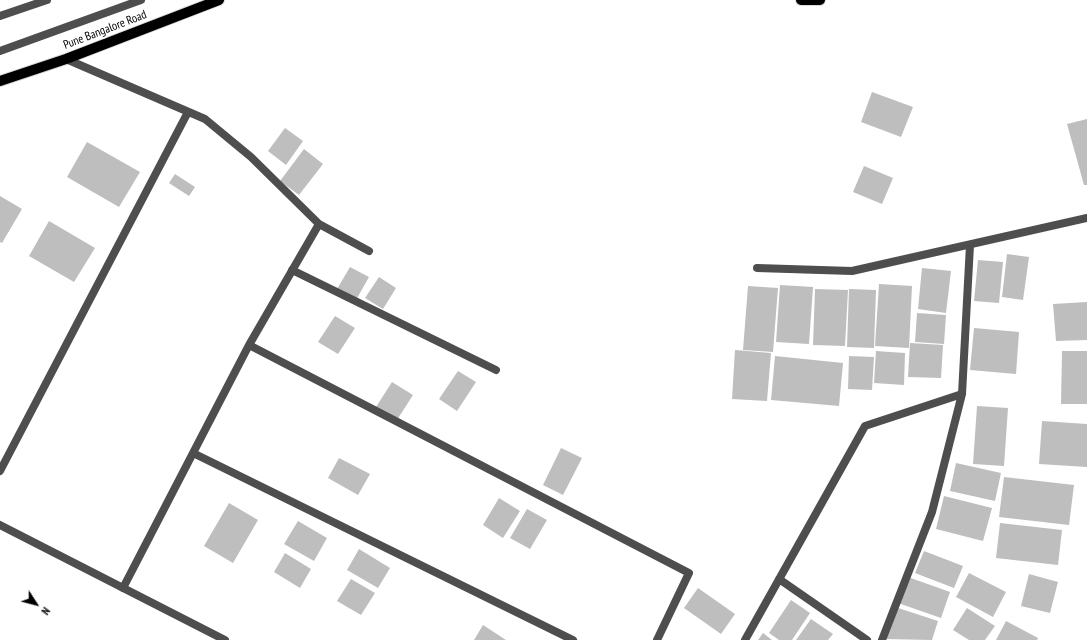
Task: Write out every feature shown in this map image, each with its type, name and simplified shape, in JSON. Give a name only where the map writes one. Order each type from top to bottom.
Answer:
[{"type":"main road","name":"Pune Bangalore Road","points":[[0,81],[66,58],[219,0]]},
{"type":"main road","points":[[801,0],[820,0]]},
{"type":"street","points":[[0,16],[47,0]]},
{"type":"street","points":[[0,51],[141,0]]},
{"type":"street","points":[[66,58],[205,119],[251,157],[319,224],[369,251]]},
{"type":"street","points":[[0,471],[188,112]]},
{"type":"street","points":[[757,268],[852,271],[1087,218]]},
{"type":"street","points":[[123,588],[249,345],[319,224]]},
{"type":"street","points":[[882,640],[932,512],[962,394],[970,245]]},
{"type":"street","points":[[292,270],[496,370]]},
{"type":"street","points":[[249,345],[688,573],[657,640]]},
{"type":"street","points":[[745,640],[865,426],[962,394]]},
{"type":"street","points":[[193,453],[573,640]]},
{"type":"street","points":[[0,525],[225,640]]},
{"type":"street","points":[[779,579],[867,640]]},
{"type":"building","points":[[872,92],[913,107],[901,137],[861,122]]},
{"type":"building","points":[[1087,119],[1087,185],[1084,185],[1067,124]]},
{"type":"building","points":[[285,128],[303,141],[286,165],[268,151]]},
{"type":"building","points":[[87,142],[140,172],[119,207],[67,177]]},
{"type":"building","points":[[304,149],[323,164],[299,195],[280,181]]},
{"type":"building","points":[[864,166],[893,178],[882,204],[853,192]]},
{"type":"building","points":[[175,174],[195,187],[189,196],[169,183]]},
{"type":"building","points":[[0,196],[22,209],[2,243],[0,242]]},
{"type":"building","points":[[49,221],[95,248],[74,282],[29,256]]},
{"type":"building","points":[[1007,254],[1029,257],[1023,300],[1002,297]]},
{"type":"building","points":[[978,260],[1003,262],[999,303],[974,301]]},
{"type":"building","points":[[350,267],[369,277],[356,300],[337,289]]},
{"type":"building","points":[[922,268],[951,271],[946,313],[918,309]]},
{"type":"building","points":[[379,277],[396,288],[383,309],[365,298]]},
{"type":"building","points":[[879,284],[912,286],[909,348],[875,346]]},
{"type":"building","points":[[780,285],[813,287],[809,344],[776,342]]},
{"type":"building","points":[[748,286],[778,288],[773,352],[743,350]]},
{"type":"building","points":[[815,289],[848,290],[845,346],[813,345]]},
{"type":"building","points":[[849,289],[876,290],[874,348],[847,347]]},
{"type":"building","points":[[1087,302],[1087,340],[1056,341],[1053,304]]},
{"type":"building","points":[[917,313],[946,315],[944,344],[915,342]]},
{"type":"building","points":[[335,316],[355,328],[338,354],[318,342]]},
{"type":"building","points":[[974,328],[1019,332],[1016,374],[970,370]]},
{"type":"building","points":[[910,343],[943,345],[941,378],[908,377]]},
{"type":"building","points":[[735,350],[771,353],[767,401],[732,399]]},
{"type":"building","points":[[876,351],[905,353],[904,385],[874,383]]},
{"type":"building","points":[[1062,351],[1087,351],[1087,404],[1061,404]]},
{"type":"building","points":[[775,356],[843,363],[839,406],[771,400]]},
{"type":"building","points":[[849,356],[874,357],[872,390],[848,389]]},
{"type":"building","points":[[458,371],[476,382],[457,411],[439,399]]},
{"type":"building","points":[[392,382],[413,395],[397,420],[376,407]]},
{"type":"building","points":[[977,406],[1008,408],[1004,466],[973,464]]},
{"type":"building","points":[[1042,421],[1087,424],[1087,467],[1039,464]]},
{"type":"building","points":[[561,448],[582,458],[563,495],[543,485]]},
{"type":"building","points":[[339,458],[370,474],[358,495],[328,478]]},
{"type":"building","points":[[956,463],[1001,473],[995,501],[950,491]]},
{"type":"building","points":[[1004,477],[1074,485],[1069,525],[999,517]]},
{"type":"building","points":[[944,496],[992,508],[983,541],[936,529]]},
{"type":"building","points":[[499,498],[520,511],[503,538],[483,525]]},
{"type":"building","points":[[229,503],[258,520],[233,563],[204,546]]},
{"type":"building","points":[[527,509],[547,520],[530,549],[510,538]]},
{"type":"building","points":[[298,521],[327,538],[314,561],[284,544]]},
{"type":"building","points":[[1000,523],[1062,530],[1058,565],[996,558]]},
{"type":"building","points":[[359,549],[390,568],[378,588],[347,570]]},
{"type":"building","points":[[924,551],[963,566],[954,588],[915,573]]},
{"type":"building","points":[[285,553],[311,569],[300,588],[274,572]]},
{"type":"building","points":[[969,573],[1006,592],[993,617],[956,597]]},
{"type":"building","points":[[1029,574],[1058,582],[1050,613],[1021,606]]},
{"type":"building","points":[[908,577],[950,592],[941,618],[898,603]]},
{"type":"building","points":[[351,579],[375,593],[361,615],[337,601]]},
{"type":"building","points":[[698,588],[735,614],[721,634],[684,608]]},
{"type":"building","points":[[791,600],[810,613],[792,640],[779,640],[769,633]]},
{"type":"building","points":[[895,607],[938,621],[932,640],[885,639]]},
{"type":"building","points":[[967,608],[995,626],[985,640],[969,640],[953,630]]},
{"type":"building","points":[[811,619],[833,634],[828,640],[796,640]]},
{"type":"building","points":[[1006,621],[1038,638],[1037,640],[996,640]]},
{"type":"building","points":[[483,625],[506,640],[474,640]]},
{"type":"building","points":[[763,633],[772,640],[758,640]]}]
